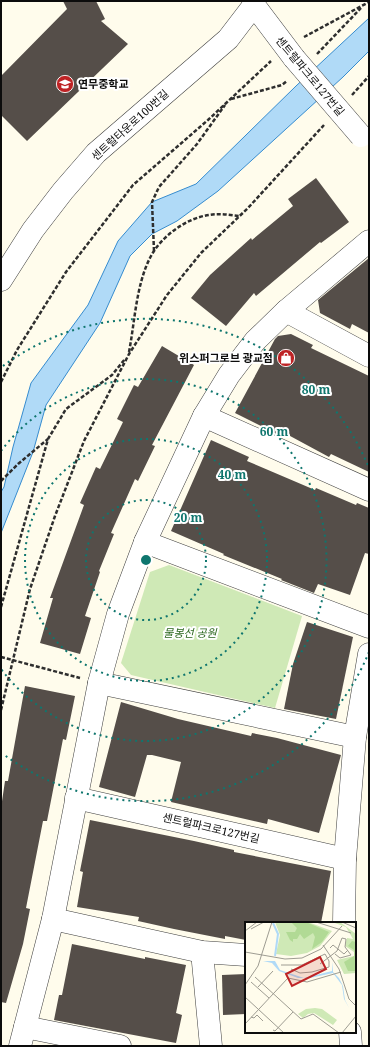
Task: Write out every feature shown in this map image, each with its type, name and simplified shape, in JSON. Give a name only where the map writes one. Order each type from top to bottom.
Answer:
[{"type":"street","name":"센트럴파크로127번길","points":[[253,3],[289,53],[365,140]]},
{"type":"street","name":"센트럴타운로100번길","points":[[1,280],[33,230],[63,191],[96,154],[228,39],[253,3]]},
{"type":"street","points":[[120,1046],[22,1037],[54,919],[99,683],[118,614],[145,542],[204,416],[229,375],[254,341],[286,311],[369,242]]},
{"type":"street","points":[[286,311],[369,356]]},
{"type":"street","points":[[204,416],[369,490]]},
{"type":"street","points":[[145,542],[369,627]]},
{"type":"street","points":[[344,922],[346,859],[355,737],[369,654]]},
{"type":"street","points":[[99,683],[355,737]]},
{"type":"street","name":"센트럴파크로127번길","points":[[76,798],[346,859]]},
{"type":"street","points":[[54,919],[202,952],[245,955]]},
{"type":"street","points":[[202,952],[211,1046]]},
{"type":"street","points":[[350,1033],[351,1046]]},
{"type":"path","points":[[1,382],[17,350],[66,272],[133,185],[230,100],[289,53],[369,2]]},
{"type":"path","points":[[348,100],[369,76]]},
{"type":"path","points":[[154,252],[152,202],[159,187],[196,144],[230,100]]},
{"type":"path","points":[[1,710],[30,589],[55,516],[84,441],[129,354],[167,295],[201,252],[239,216],[327,123]]},
{"type":"path","points":[[1,607],[48,439],[66,409],[112,375],[129,354],[144,276],[154,252],[162,241],[175,229],[189,222],[207,215],[239,216]]},
{"type":"path","points":[[1,481],[18,464],[48,439]]},
{"type":"path","points":[[1,657],[99,683]]},
{"type":"green space","name":"물봉선 공원","points":[[169,565],[302,616],[275,708],[131,675],[121,663],[150,572]]},
{"type":"water","points":[[369,18],[369,51],[343,77],[218,191],[177,221],[152,234],[130,256],[100,323],[46,405],[33,452],[1,533],[1,492],[4,487],[13,447],[31,383],[88,305],[118,241],[152,202],[196,184],[296,86]]},
{"type":"building","points":[[63,1],[96,1],[105,19],[101,21],[128,44],[27,141],[1,115],[1,76],[67,9]]},
{"type":"building","points":[[316,178],[349,222],[321,243],[320,242],[256,296],[254,293],[226,326],[191,298],[210,275],[251,238],[252,240],[293,206],[288,199]]},
{"type":"building","points":[[369,258],[369,333],[352,324],[350,329],[320,313],[318,300]]},
{"type":"building","points":[[291,334],[313,345],[311,348],[369,376],[369,472],[331,454],[329,457],[279,430],[277,434],[235,413],[275,339],[278,336]]},
{"type":"building","points":[[162,346],[194,365],[152,445],[155,446],[138,481],[135,479],[111,533],[114,534],[99,571],[100,572],[85,616],[91,618],[80,654],[40,643],[53,598],[50,598],[84,505],[80,503],[96,467],[100,469],[123,422],[117,419],[134,385],[138,387]]},
{"type":"building","points":[[211,440],[249,457],[247,461],[315,490],[316,488],[356,505],[357,503],[369,508],[369,554],[365,553],[350,595],[318,584],[314,593],[223,555],[224,554],[171,531]]},
{"type":"building","points":[[307,622],[353,637],[336,719],[284,709],[293,664]]},
{"type":"building","points":[[25,686],[75,696],[66,740],[63,739],[47,821],[43,821],[26,908],[30,909],[23,944],[6,1003],[1,1002],[1,808],[5,781],[8,781]]},
{"type":"building","points":[[121,702],[178,719],[251,736],[252,733],[277,738],[341,755],[319,833],[268,819],[267,824],[171,802],[181,762],[152,755],[147,755],[135,797],[99,787]]},
{"type":"building","points":[[90,820],[194,841],[234,850],[234,852],[331,871],[321,922],[245,922],[245,940],[225,936],[225,939],[138,921],[139,917],[77,907],[83,872],[80,871]]},
{"type":"building","points":[[72,944],[145,959],[145,957],[186,965],[176,1013],[182,1015],[176,1043],[54,1020],[59,995],[62,995]]},
{"type":"building","points":[[245,974],[245,1014],[223,1015],[222,975]]},
{"type":"place","name":"연무중학교","points":[[65,84]]},
{"type":"place","name":"위스퍼그로브 광교점","points":[[286,358]]}]
